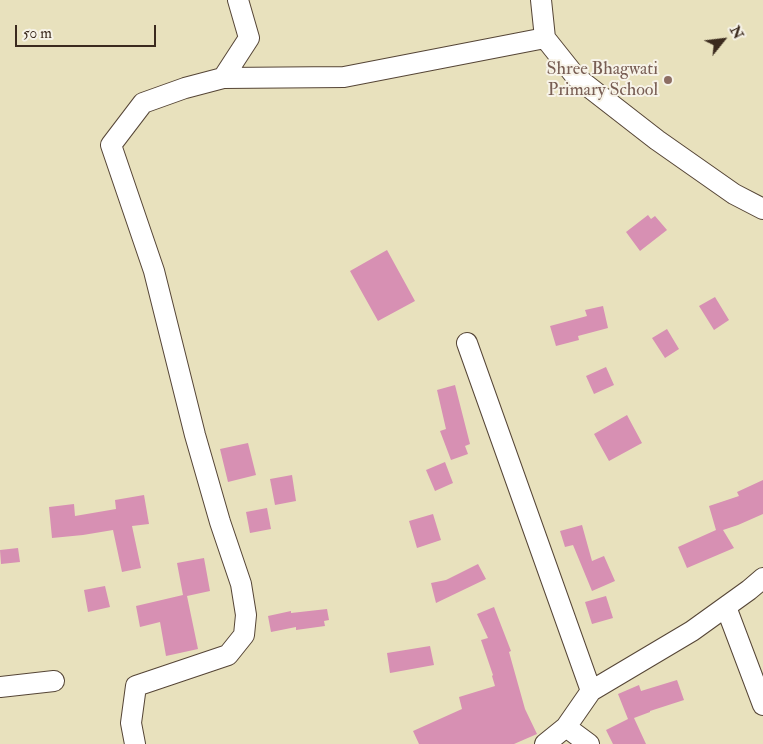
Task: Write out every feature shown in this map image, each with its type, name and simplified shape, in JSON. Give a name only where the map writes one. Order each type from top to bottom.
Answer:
[{"type":"street","points":[[223,78],[249,38],[238,0]]},
{"type":"street","points":[[542,0],[545,38],[576,77],[657,140],[734,194],[763,209]]},
{"type":"street","points":[[134,744],[131,723],[136,686],[228,655],[244,635],[246,615],[241,584],[220,522],[195,435],[154,271],[111,145],[143,103],[185,88],[223,78],[344,77],[545,38]]},
{"type":"street","points":[[467,343],[591,691]]},
{"type":"street","points":[[545,744],[566,727],[591,691],[692,631],[763,578]]},
{"type":"street","points":[[726,606],[763,704]]},
{"type":"street","points":[[0,687],[54,681]]},
{"type":"street","points":[[566,727],[589,744]]},
{"type":"building","points":[[648,215],[651,219],[655,216],[667,230],[640,251],[626,232]]},
{"type":"building","points":[[387,250],[415,301],[378,321],[350,271]]},
{"type":"building","points":[[715,297],[729,320],[714,330],[699,306]]},
{"type":"building","points":[[603,306],[608,328],[578,336],[579,340],[556,346],[550,326],[587,316],[585,310]]},
{"type":"building","points":[[667,329],[679,349],[665,358],[652,338]]},
{"type":"building","points":[[606,367],[614,385],[594,394],[586,376]]},
{"type":"building","points":[[455,385],[470,444],[465,446],[468,454],[451,460],[440,431],[446,429],[437,390]]},
{"type":"building","points":[[627,415],[642,443],[609,461],[594,434]]},
{"type":"building","points":[[248,443],[256,475],[228,482],[220,449]]},
{"type":"building","points":[[445,462],[453,483],[435,491],[426,470]]},
{"type":"building","points":[[292,475],[296,501],[275,505],[270,479]]},
{"type":"building","points":[[763,480],[763,514],[723,530],[734,548],[687,568],[678,547],[716,530],[709,506],[739,496],[737,492]]},
{"type":"building","points":[[144,495],[149,524],[132,526],[141,568],[122,572],[113,530],[52,538],[49,507],[74,504],[75,516],[116,509],[115,500]]},
{"type":"building","points":[[267,508],[271,529],[250,533],[246,512]]},
{"type":"building","points":[[433,514],[441,540],[417,548],[409,521]]},
{"type":"building","points":[[582,525],[592,561],[604,556],[615,581],[592,591],[573,545],[565,547],[560,531]]},
{"type":"building","points":[[18,548],[20,562],[1,564],[0,550]]},
{"type":"building","points":[[204,558],[210,591],[187,596],[198,649],[166,656],[160,622],[140,627],[136,606],[183,595],[177,563]]},
{"type":"building","points":[[478,564],[486,579],[436,603],[431,583],[446,580]]},
{"type":"building","points":[[105,586],[110,607],[88,612],[84,590]]},
{"type":"building","points":[[606,596],[613,618],[592,624],[585,602]]},
{"type":"building","points":[[494,607],[511,651],[509,652],[525,709],[537,734],[514,744],[419,744],[413,731],[462,709],[459,697],[495,686],[481,640],[488,638],[477,614]]},
{"type":"building","points":[[327,609],[329,620],[324,621],[325,626],[296,630],[296,627],[271,632],[268,616],[291,611],[291,613]]},
{"type":"building","points":[[430,646],[434,665],[390,673],[387,653]]},
{"type":"building","points":[[677,680],[684,700],[634,718],[646,744],[613,744],[606,730],[628,719],[618,694],[639,685],[641,691]]},
{"type":"place","name":"Shree Bhagwati Primary School","points":[[668,80]]}]
